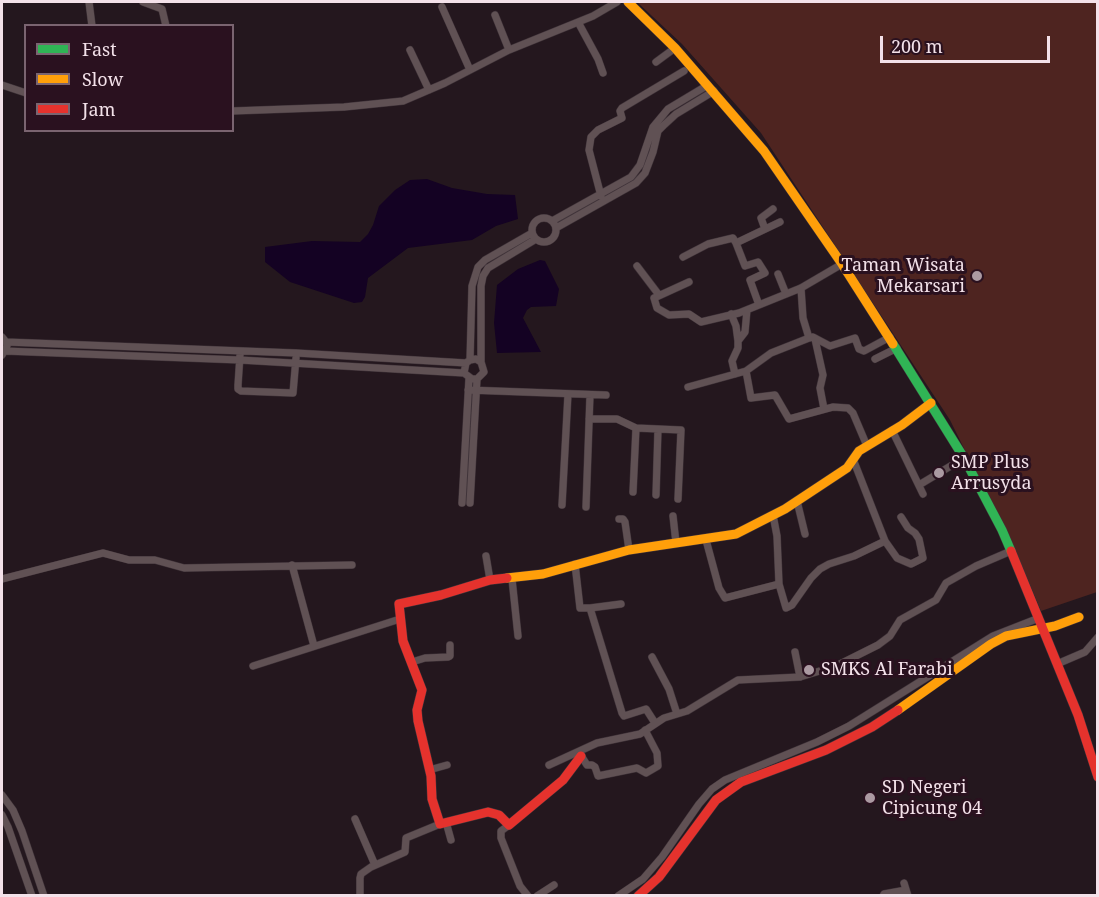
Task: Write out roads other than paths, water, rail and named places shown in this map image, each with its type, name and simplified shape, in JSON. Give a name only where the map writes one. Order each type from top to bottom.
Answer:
[{"type":"street","points":[[92,2],[92,24]]},
{"type":"street","points":[[143,2],[161,7],[165,24]]},
{"type":"street","points":[[234,111],[396,103],[429,90],[509,50],[578,22],[617,2]]},
{"type":"street","points":[[628,2],[675,48],[764,151],[842,264],[931,403],[964,458],[1011,551],[1095,760],[1098,777]]},
{"type":"street","points":[[442,8],[470,70]]},
{"type":"street","points":[[495,15],[509,50]]},
{"type":"street","points":[[578,22],[594,49],[603,73]]},
{"type":"street","points":[[656,62],[675,48]]},
{"type":"street","points":[[410,50],[429,90]]},
{"type":"street","points":[[601,196],[589,147],[591,137],[598,130],[622,118],[620,111],[622,108],[684,71]]},
{"type":"street","points":[[2,85],[24,92]]},
{"type":"street","points":[[554,224],[631,177],[639,165],[653,127],[668,109],[711,88]]},
{"type":"street","points":[[554,224],[625,191],[636,183],[645,173],[658,131],[674,115],[711,88]]},
{"type":"street","points":[[765,229],[761,218],[773,209]]},
{"type":"street","points":[[545,218],[554,224],[553,239],[542,242],[534,236],[532,225],[538,219],[545,218]]},
{"type":"street","points":[[736,243],[780,222]]},
{"type":"street","points":[[466,503],[472,390],[468,361],[472,286],[478,267],[485,260],[534,236]]},
{"type":"street","points":[[481,362],[4,339],[3,353],[240,360],[470,377],[484,372],[481,362],[480,286],[483,276],[488,268],[534,236]]},
{"type":"street","points":[[683,257],[708,244],[732,238],[745,266],[758,262],[765,273],[750,280],[759,305]]},
{"type":"street","points":[[689,282],[658,295],[653,302],[665,314],[689,314],[700,322],[747,310],[801,288],[842,264]]},
{"type":"street","points":[[637,266],[658,295]]},
{"type":"street","points":[[778,274],[786,294]]},
{"type":"street","points":[[801,288],[803,318],[823,372],[820,384],[824,409]]},
{"type":"street","points":[[738,341],[745,332],[747,310]]},
{"type":"street","points":[[731,314],[736,326],[738,341],[732,361],[735,374]]},
{"type":"street","points":[[688,387],[746,371],[771,352],[812,338],[831,346],[855,338],[859,349],[864,351],[890,337]]},
{"type":"street","points":[[875,359],[897,348]]},
{"type":"street","points":[[240,350],[238,389],[241,391],[293,393],[296,353]]},
{"type":"street","points":[[746,371],[751,398],[756,399],[775,394],[789,419],[838,406],[851,410],[867,446]]},
{"type":"street","points":[[472,390],[606,395]]},
{"type":"street","points":[[562,505],[568,394]]},
{"type":"street","points":[[586,507],[590,395]]},
{"type":"street","points":[[451,840],[432,799],[429,770],[417,713],[422,693],[403,641],[399,604],[441,595],[490,580],[543,574],[629,550],[736,534],[797,501],[847,468],[859,451],[931,403]]},
{"type":"street","points":[[589,419],[617,419],[636,428],[681,430],[678,499]]},
{"type":"street","points":[[633,492],[636,428]]},
{"type":"street","points":[[656,495],[658,429]]},
{"type":"street","points":[[892,430],[923,494]]},
{"type":"street","points":[[919,485],[964,458]]},
{"type":"street","points":[[854,459],[885,541],[897,558],[911,564],[922,560],[919,539],[901,517]]},
{"type":"street","points":[[797,501],[805,534]]},
{"type":"street","points":[[773,515],[777,536],[779,584],[787,608],[792,605],[820,569],[885,541]]},
{"type":"street","points":[[673,516],[676,543]]},
{"type":"street","points":[[619,519],[626,522],[629,550]]},
{"type":"street","points":[[706,540],[719,588],[726,599],[779,584]]},
{"type":"street","points":[[528,896],[520,886],[501,838],[501,831],[563,780],[580,754],[597,743],[638,734],[655,723],[687,711],[738,680],[800,677],[836,666],[873,649],[890,636],[900,620],[936,600],[946,583],[976,566],[1011,551]]},
{"type":"street","points":[[2,579],[103,553],[129,560],[155,560],[184,568],[352,566]]},
{"type":"street","points":[[486,556],[490,580]]},
{"type":"street","points":[[575,564],[579,606],[582,609],[621,604]]},
{"type":"street","points":[[292,565],[314,646]]},
{"type":"street","points":[[512,579],[518,636]]},
{"type":"street","points":[[590,608],[622,713],[624,716],[646,709],[655,723]]},
{"type":"street","points":[[638,896],[659,877],[723,793],[741,782],[854,737],[924,693],[996,641],[1018,632],[1043,628],[1078,617]]},
{"type":"street","points":[[618,896],[643,879],[662,857],[699,804],[712,789],[725,780],[838,731],[993,636],[1039,618]]},
{"type":"street","points":[[253,666],[400,619]]},
{"type":"street","points":[[1057,664],[1085,652],[1098,637]]},
{"type":"street","points":[[412,662],[425,658],[448,657],[450,656],[450,645]]},
{"type":"street","points":[[795,652],[800,677]]},
{"type":"street","points":[[652,657],[669,689],[677,714]]},
{"type":"street","points":[[918,683],[924,693]]},
{"type":"street","points":[[580,754],[587,765],[594,766],[598,776],[639,767],[646,773],[658,766],[657,753],[645,730]]},
{"type":"street","points":[[549,765],[570,754],[580,754]]},
{"type":"street","points":[[429,770],[447,765]]},
{"type":"street","points":[[2,795],[13,810],[22,831],[44,896]]},
{"type":"street","points":[[360,896],[360,875],[375,865],[405,852],[405,839],[443,823],[490,812],[499,815],[509,825]]},
{"type":"street","points":[[2,815],[32,896]]},
{"type":"street","points":[[355,819],[375,865]]},
{"type":"street","points":[[537,896],[554,885]]},
{"type":"street","points":[[883,896],[906,890]]},
{"type":"place","name":"Taman Wisata Mekarsari","points":[[977,276]]},
{"type":"place","name":"SMP Plus Arrusyda","points":[[939,473]]},
{"type":"place","name":"SMKS Al Farabi","points":[[809,670]]},
{"type":"place","name":"SD Negeri Cipicung 04","points":[[870,798]]}]
